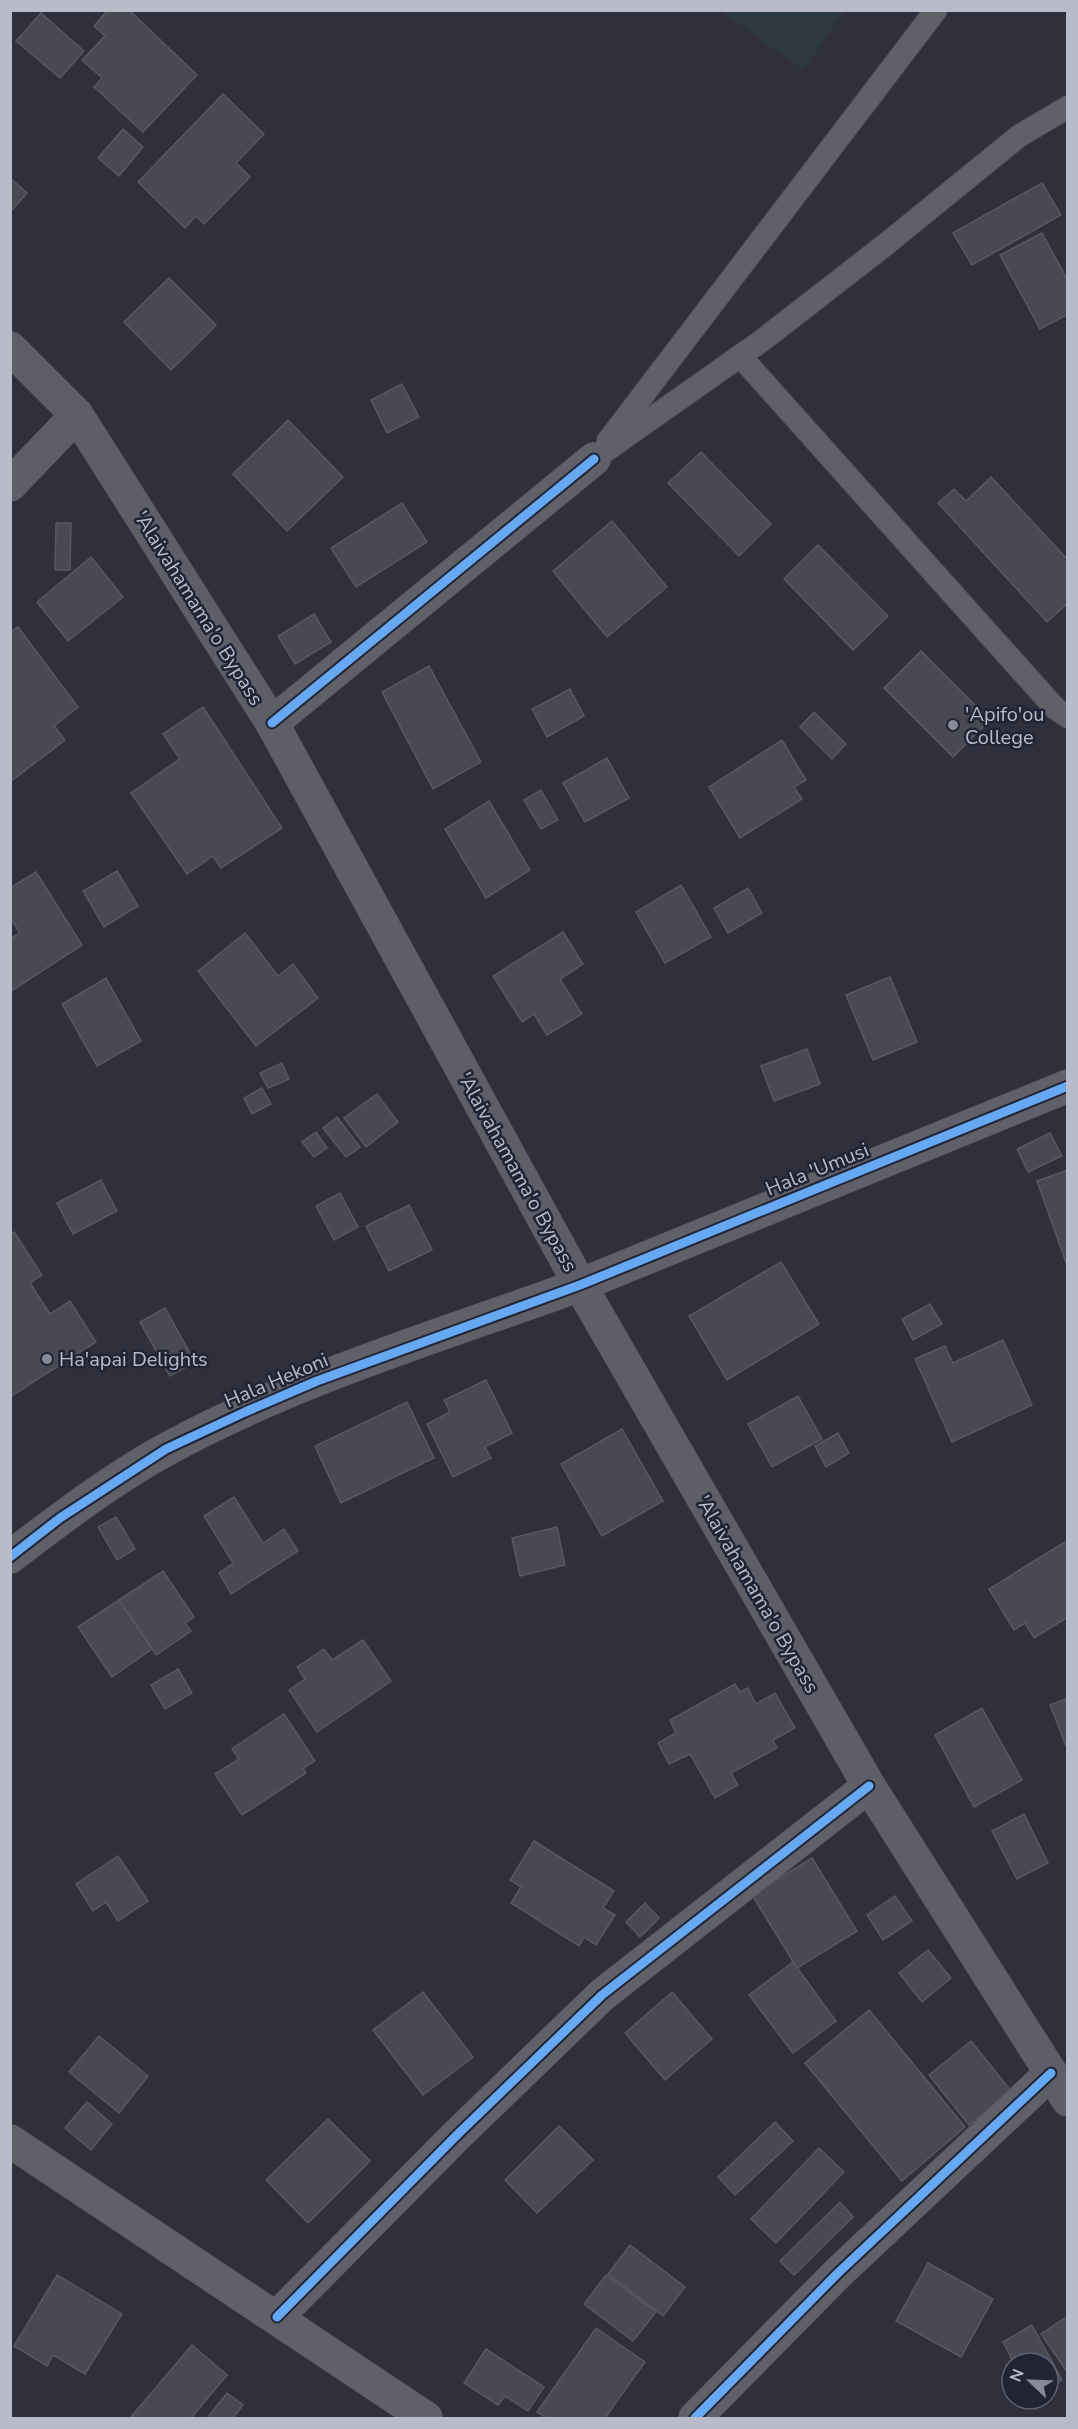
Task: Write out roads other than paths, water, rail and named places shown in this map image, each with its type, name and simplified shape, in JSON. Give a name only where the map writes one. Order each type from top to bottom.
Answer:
[{"type":"main road","name":"'Alaivahamama'o Bypass","points":[[10,348],[77,416],[272,723],[580,1285],[869,1786],[1059,2086]]},
{"type":"main road","points":[[10,485],[77,416]]},
{"type":"street","points":[[272,723],[594,459]]},
{"type":"street","name":"Hala 'Umusi","points":[[580,1285],[1068,1086]]},
{"type":"street","name":"Hala Hekoni","points":[[10,1557],[60,1518],[166,1449],[316,1381],[580,1285]]},
{"type":"street","points":[[277,2317],[458,2134],[602,1995],[869,1786]]},
{"type":"street","points":[[695,2418],[838,2273],[1059,2086]]},
{"type":"street","points":[[10,2141],[426,2418]]},
{"type":"lane","points":[[594,459],[936,10]]},
{"type":"lane","points":[[594,459],[740,356],[885,245],[1019,136],[1068,107]]},
{"type":"lane","points":[[740,356],[1055,708],[1068,717]]},
{"type":"place","name":"'Apifo'ou College","points":[[953,725]]},
{"type":"place","name":"Ha'apai Delights","points":[[47,1359]]}]
